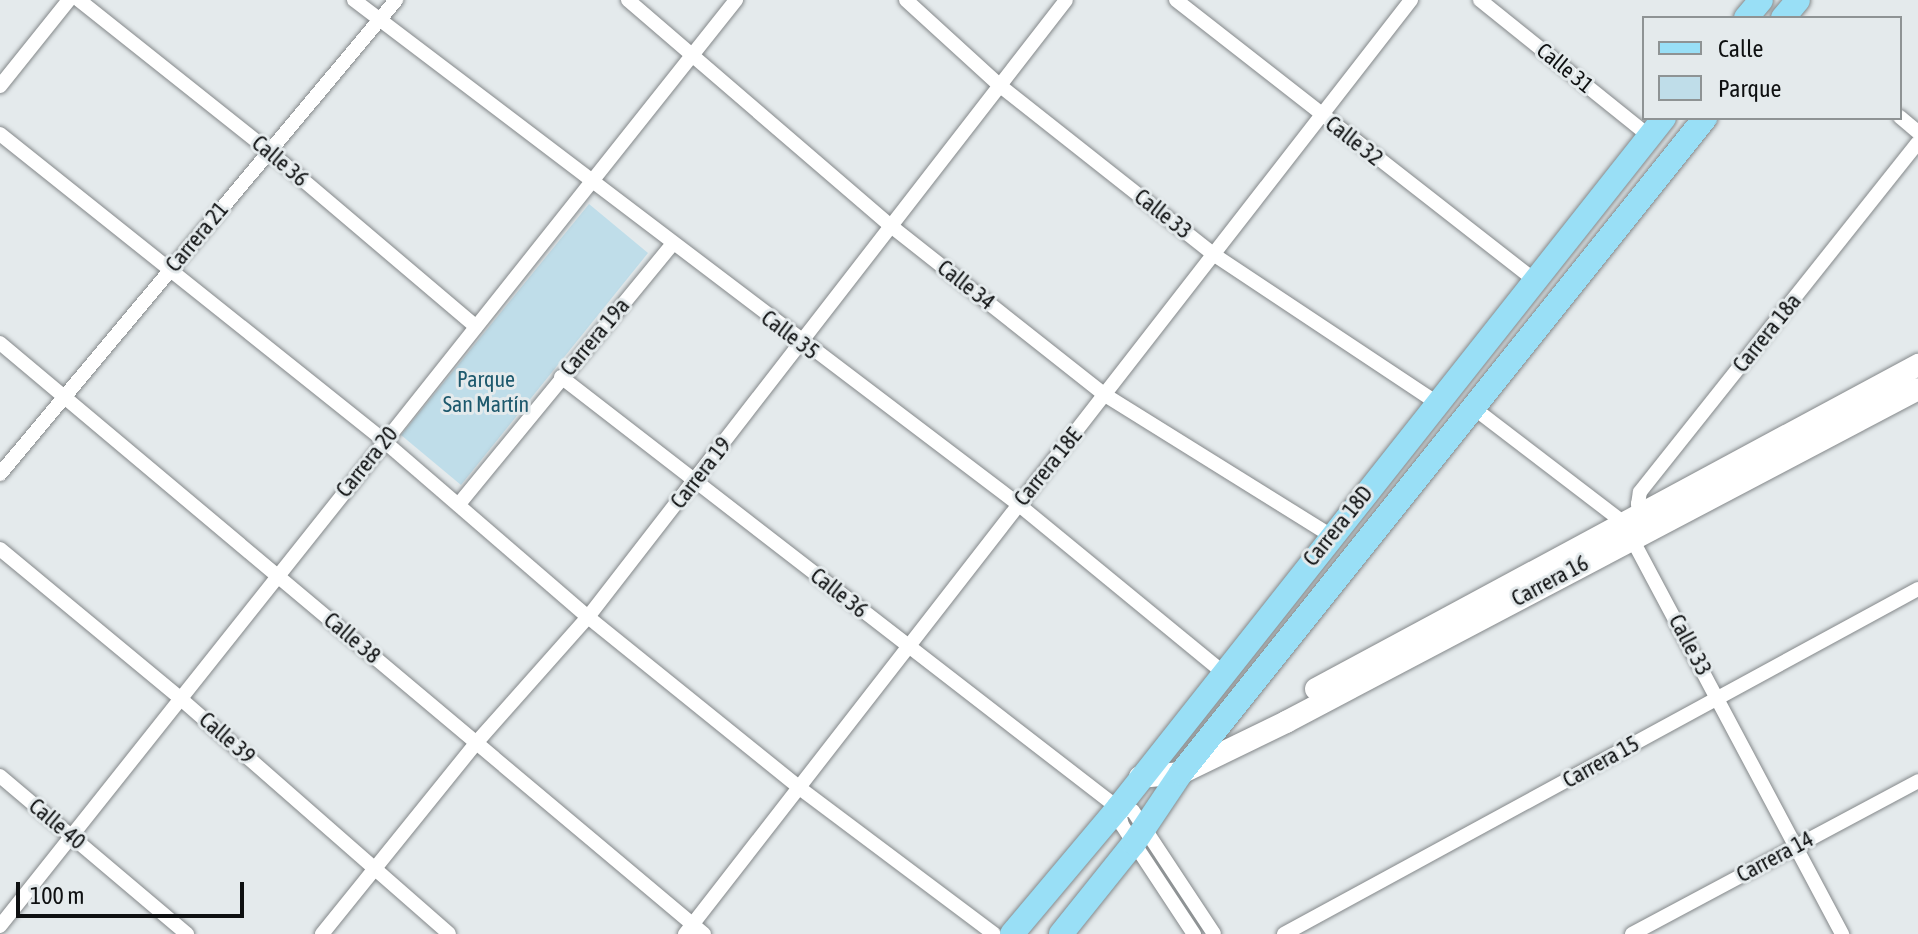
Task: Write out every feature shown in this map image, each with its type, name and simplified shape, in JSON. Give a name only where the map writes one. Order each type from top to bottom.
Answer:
[{"type":"main road","points":[[1785,16],[1798,0]]},
{"type":"main road","name":"Carrera 18D","points":[[1061,934],[1139,835],[1181,773],[1208,745],[1703,120]]},
{"type":"main road","name":"Carrera 18D","points":[[1012,934],[1118,808],[1330,535],[1439,404],[1657,127]]},
{"type":"street","points":[[0,86],[69,0]]},
{"type":"street","name":"Calle 36","points":[[79,0],[270,152],[476,327]]},
{"type":"street","name":"Calle 35","points":[[354,0],[802,344],[1018,504],[1224,673]]},
{"type":"street","name":"Carrera 21","points":[[0,474],[396,0]]},
{"type":"street","name":"Calle 34","points":[[628,0],[891,226],[1105,395],[1330,535]]},
{"type":"street","name":"Carrera 20","points":[[0,926],[736,0]]},
{"type":"street","name":"Calle 33","points":[[906,0],[998,84],[1216,256],[1439,404]]},
{"type":"street","name":"Carrera 19","points":[[322,934],[378,869],[476,743],[588,617],[1066,0]]},
{"type":"street","name":"Calle 32","points":[[1176,0],[1534,280]]},
{"type":"street","name":"Carrera 18E","points":[[694,931],[911,649],[1018,504],[1216,256],[1411,0]]},
{"type":"street","name":"Calle 31","points":[[1480,0],[1642,116]]},
{"type":"street","points":[[1902,119],[1918,132]]},
{"type":"street","points":[[0,134],[384,441],[588,617],[801,789],[994,934]]},
{"type":"street","name":"Carrera 18a","points":[[1637,524],[1640,492],[1918,143]]},
{"type":"street","name":"Carrera 19a","points":[[459,504],[672,245]]},
{"type":"street","name":"Calle 38","points":[[0,343],[476,743],[694,931]]},
{"type":"street","name":"Carrera 16","points":[[1181,773],[1637,524],[1918,365]]},
{"type":"street","name":"Calle 36","points":[[561,377],[1118,808],[1214,934]]},
{"type":"street","name":"Carrera 16","points":[[1159,754],[1176,755],[1208,745],[1637,524],[1918,389]]},
{"type":"street","name":"Calle 33","points":[[1475,409],[1637,524],[1718,698],[1842,934]]},
{"type":"street","name":"Calle 39","points":[[0,549],[181,699],[449,934]]},
{"type":"street","name":"Carrera 15","points":[[1284,934],[1918,589]]},
{"type":"street","points":[[1140,777],[1181,773]]},
{"type":"street","name":"Calle 40","points":[[0,776],[187,934]]},
{"type":"street","name":"Carrera 14","points":[[1632,934],[1918,781]]},
{"type":"street","name":"Calle 36","points":[[1139,835],[1194,934]]},
{"type":"green space","name":"Parque San Martín","points":[[589,204],[648,253],[461,485],[401,435]]}]
